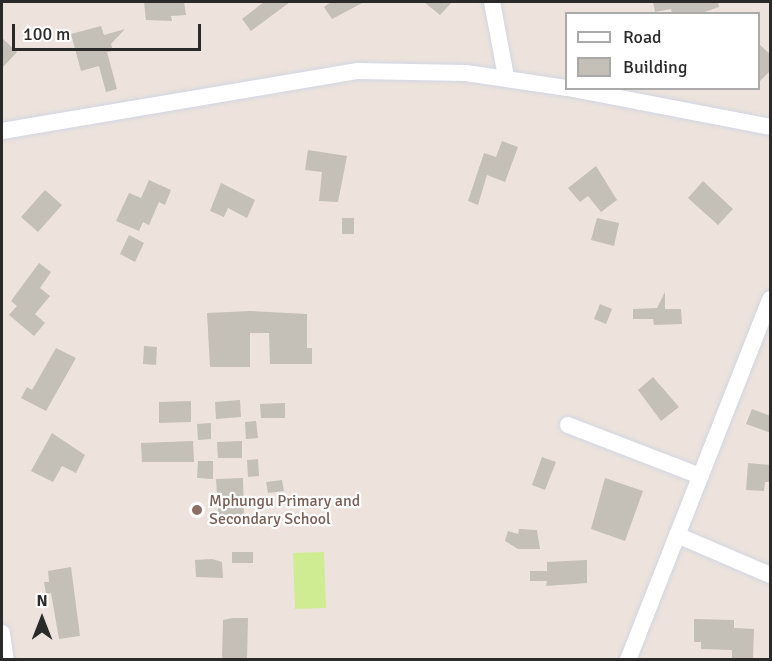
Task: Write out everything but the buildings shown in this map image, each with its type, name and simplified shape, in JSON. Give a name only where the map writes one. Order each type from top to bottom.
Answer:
[{"type":"street","points":[[492,2],[506,77]]},
{"type":"street","points":[[2,131],[358,71],[506,77],[565,88]]},
{"type":"street","points":[[577,90],[771,127]]},
{"type":"street","points":[[628,660],[771,298]]},
{"type":"street","points":[[568,425],[700,476]]},
{"type":"street","points":[[677,535],[771,575]]},
{"type":"street","points":[[2,633],[6,660]]},
{"type":"green space","points":[[324,552],[326,608],[295,609],[293,553]]},
{"type":"place","name":"Mphungu Primary and Secondary School","points":[[197,510]]}]
